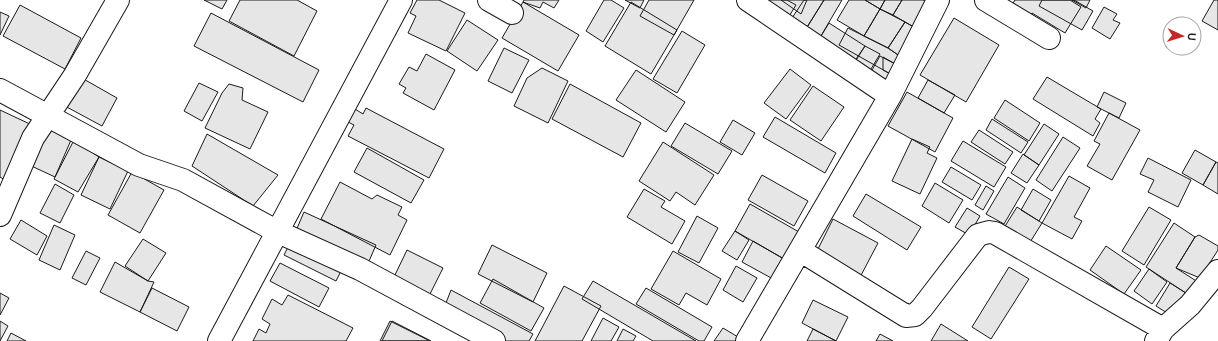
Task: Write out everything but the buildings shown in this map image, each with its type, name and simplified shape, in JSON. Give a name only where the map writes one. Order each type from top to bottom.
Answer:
[{"type":"street","points":[[0,215],[32,138],[75,75],[118,0]]},
{"type":"street","points":[[219,341],[276,231],[401,0]]},
{"type":"street","points":[[489,0],[512,13]]},
{"type":"street","points":[[748,0],[890,96]]},
{"type":"street","points":[[747,341],[801,251],[890,96],[938,0]]},
{"type":"street","points":[[986,0],[1049,38]]},
{"type":"street","points":[[0,90],[139,165],[183,180],[276,231],[360,269],[494,341]]},
{"type":"street","points":[[801,251],[906,316],[915,315],[922,308],[978,235],[989,232],[995,233],[1159,335],[1190,305],[1218,271]]}]
